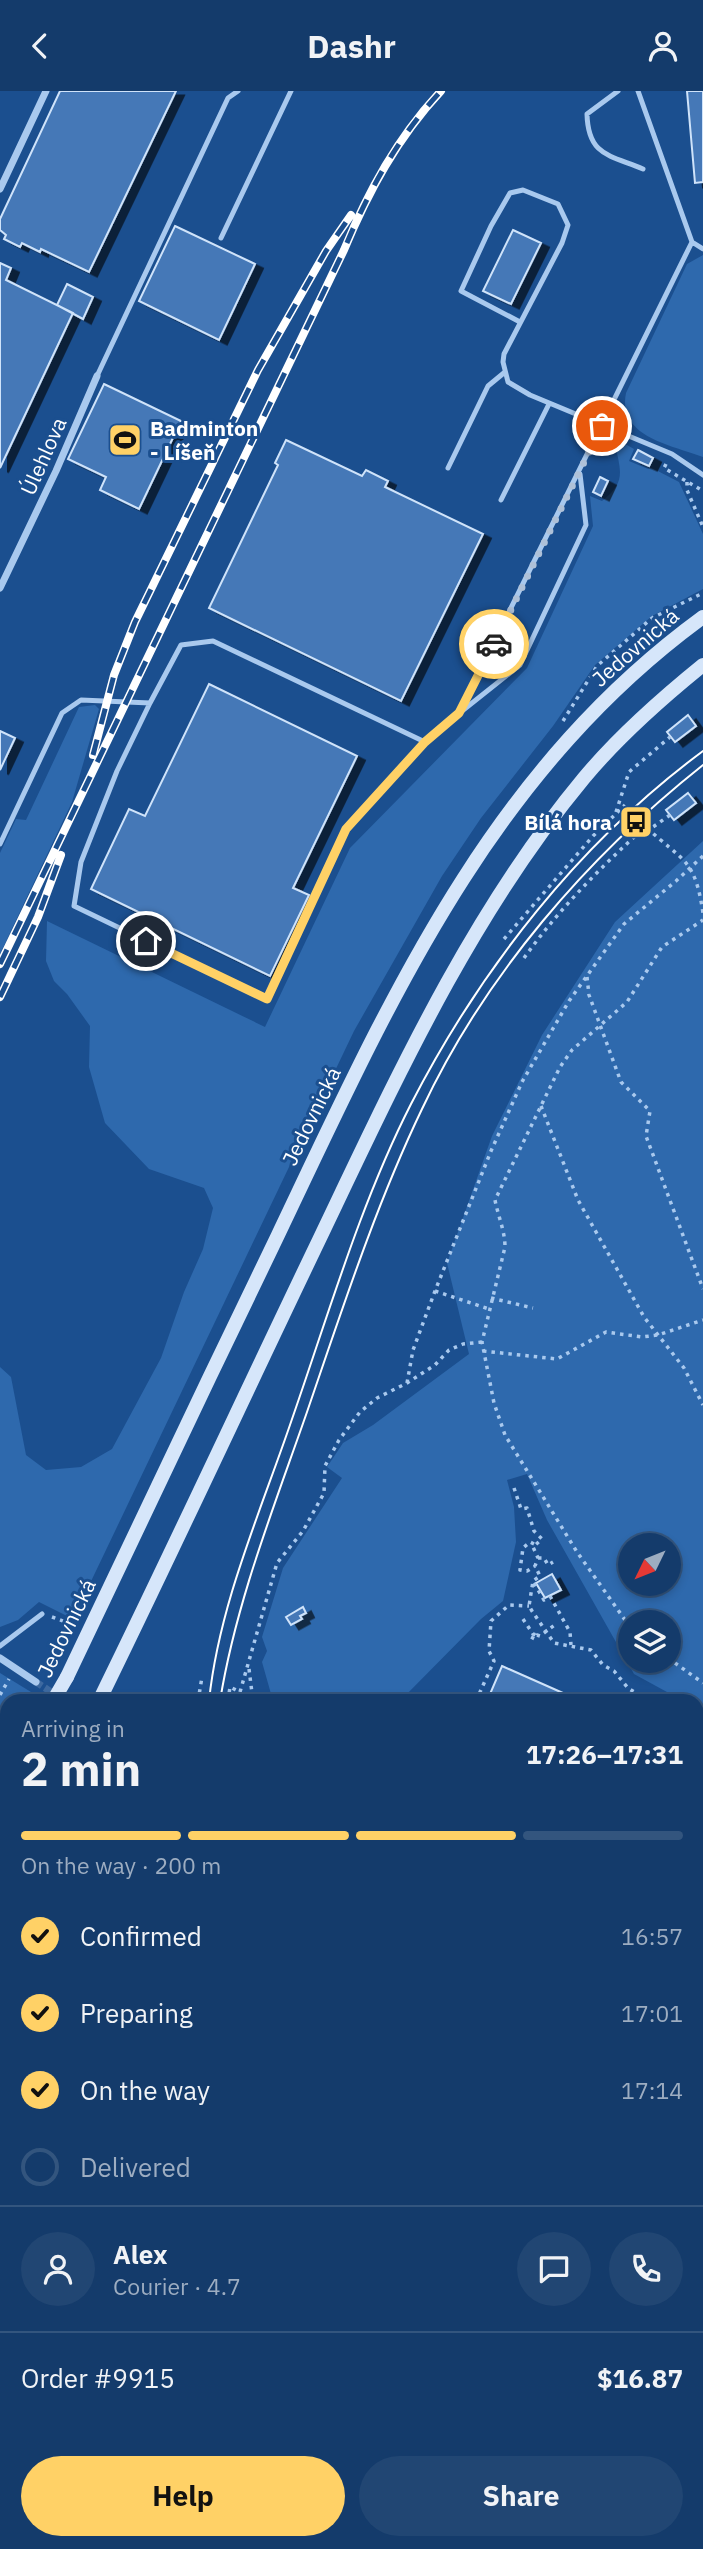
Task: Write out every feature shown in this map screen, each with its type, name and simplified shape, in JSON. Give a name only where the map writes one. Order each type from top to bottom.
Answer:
[{"type":"main road","name":"Jedovnická","points":[[58,1694],[379,1023],[439,915],[490,837],[555,753],[642,665],[703,617]]},
{"type":"main road","points":[[102,1694],[388,1096],[461,958],[524,857],[585,777],[644,716],[703,665]]},
{"type":"street","points":[[0,189],[46,91]]},
{"type":"street","name":"Úlehlova","points":[[0,588],[56,471],[97,376]]},
{"type":"street","points":[[0,1658],[37,1682]]},
{"type":"lane","points":[[97,376],[228,98],[238,91]]},
{"type":"lane","points":[[221,238],[291,91]]},
{"type":"lane","points":[[618,91],[587,114],[588,133],[594,146],[643,169]]},
{"type":"lane","points":[[638,91],[692,242],[703,249]]},
{"type":"lane","points":[[520,322],[461,291],[491,226],[510,193],[523,190],[558,204],[568,225],[562,243],[504,354],[508,382],[549,404],[672,454],[703,475]]},
{"type":"lane","points":[[459,713],[692,242]]},
{"type":"lane","points":[[448,468],[488,386],[505,372]]},
{"type":"lane","points":[[501,500],[549,404]]},
{"type":"lane","points":[[425,742],[212,641],[181,645],[117,771],[81,862],[74,905],[267,999],[346,829],[425,742],[520,665],[586,525],[580,473]]},
{"type":"lane","points":[[0,844],[62,713],[82,700],[150,703]]},
{"type":"lane","points":[[0,1646],[42,1614]]},
{"type":"path","points":[[687,482],[687,490],[703,527]]},
{"type":"path","points":[[615,814],[629,772],[670,737]]},
{"type":"path","points":[[504,939],[551,882],[625,805]]},
{"type":"path","points":[[524,958],[572,898],[645,827],[653,827],[670,815]]},
{"type":"path","points":[[645,827],[677,851],[691,868],[699,886],[703,913]]},
{"type":"path","points":[[407,1383],[413,1350],[435,1291],[491,1151],[522,1082],[587,976],[624,924],[703,856]]},
{"type":"path","points":[[618,1610],[577,1552],[505,1435],[494,1403],[482,1342],[505,1247],[505,1235],[495,1200],[540,1105],[572,1050],[627,1002],[662,947],[703,920]]},
{"type":"path","points":[[587,976],[589,995],[621,1082],[650,1111],[646,1136],[703,1289]]},
{"type":"path","points":[[540,1105],[579,1200],[644,1317],[684,1368],[703,1405]]},
{"type":"path","points":[[435,1291],[489,1308]]},
{"type":"path","points":[[491,1298],[533,1308]]},
{"type":"path","points":[[483,1351],[557,1359],[606,1332],[642,1337],[658,1335],[703,1319]]},
{"type":"path","points":[[229,1694],[230,1687],[240,1692],[277,1563],[303,1531],[324,1493],[325,1466],[360,1412],[377,1398],[435,1365],[449,1350],[463,1344],[482,1342]]},
{"type":"path","points":[[514,1488],[521,1509],[527,1508],[534,1531],[541,1540],[548,1543]]},
{"type":"path","points":[[534,1544],[538,1558],[535,1566],[527,1571],[520,1570],[526,1544],[541,1540]]},
{"type":"path","points":[[538,1558],[544,1558],[548,1565],[553,1562]]},
{"type":"path","points":[[533,1581],[541,1578],[535,1566]]},
{"type":"path","points":[[533,1581],[544,1600],[550,1596],[570,1632],[571,1645]]},
{"type":"path","points":[[533,1581],[529,1606],[554,1643],[591,1650],[603,1665],[614,1671],[628,1688],[637,1694]]},
{"type":"path","points":[[479,1694],[495,1661],[489,1651],[491,1621],[509,1605],[529,1606]]},
{"type":"path","points":[[42,1614],[74,1625]]},
{"type":"path","points":[[523,1619],[533,1634],[537,1635]]},
{"type":"path","points":[[531,1637],[535,1639],[556,1624]]},
{"type":"path","points":[[249,1665],[252,1694]]},
{"type":"path","points":[[681,1667],[703,1683]]},
{"type":"path","points":[[1,1694],[12,1674]]},
{"type":"path","points":[[199,1694],[202,1677]]},
{"type":"shaded area","points":[[703,255],[703,457],[650,437],[630,420],[625,408],[626,393],[687,264]]},
{"type":"shaded area","points":[[615,444],[634,449],[629,461],[648,469],[652,468],[679,482],[703,534],[703,589],[652,616],[595,665],[553,726],[481,818],[442,876],[354,1031],[73,1619],[39,1602],[18,1620],[0,1627],[0,1367],[11,1377],[26,1455],[46,1470],[81,1467],[112,1449],[161,1358],[184,1292],[203,1249],[213,1208],[204,1188],[149,1169],[105,1123],[89,1067],[90,1026],[54,981],[46,961],[47,921],[265,1027],[350,848],[527,668],[593,526],[590,496],[602,501],[618,482],[620,469]]},
{"type":"shaded area","points":[[95,705],[99,709],[72,802],[0,954],[0,853],[16,819],[26,820],[79,707]]},
{"type":"shaded area","points":[[703,841],[703,1694],[671,1694],[634,1674],[681,1673],[681,1610],[618,1610],[618,1646],[547,1520],[527,1474],[507,1480],[514,1507],[516,1542],[503,1601],[481,1619],[407,1694],[271,1694],[262,1662],[267,1651],[262,1637],[283,1568],[342,1478],[327,1467],[343,1443],[373,1425],[469,1354],[447,1263],[492,1136],[542,1035],[615,922]]},
{"type":"shaded area","points":[[0,1673],[31,1692],[30,1694],[0,1694]]},
{"type":"building","points":[[60,91],[176,91],[89,272],[41,249],[40,252],[22,243],[20,247],[4,239],[6,235],[0,230],[0,219]]},
{"type":"building","points":[[687,91],[703,91],[703,182],[695,183]]},
{"type":"building","points":[[175,226],[255,264],[219,340],[139,301]]},
{"type":"building","points":[[513,230],[541,243],[511,304],[483,291]]},
{"type":"building","points":[[0,263],[11,268],[6,280],[73,313],[0,468]]},
{"type":"building","points":[[67,284],[93,297],[83,319],[57,305]]},
{"type":"building","name":"Badminton - Líšeň","points":[[104,384],[181,421],[139,509],[100,490],[106,477],[68,459]]},
{"type":"building","points":[[286,440],[362,476],[366,470],[388,481],[385,487],[483,534],[401,701],[209,608],[278,465],[275,463]]},
{"type":"building","points":[[638,450],[653,458],[649,466],[633,459]]},
{"type":"building","points":[[600,477],[608,481],[601,496],[593,492]]},
{"type":"building","points":[[209,684],[357,756],[293,888],[309,895],[270,976],[91,889],[129,809],[145,816]]},
{"type":"building","points":[[688,715],[696,726],[675,742],[667,732]]},
{"type":"building","points":[[0,731],[15,738],[0,770]]},
{"type":"building","points":[[688,793],[696,803],[674,820],[666,810]]},
{"type":"building","points":[[552,1574],[561,1590],[545,1598],[536,1583]]},
{"type":"building","points":[[303,1607],[306,1613],[300,1616],[302,1619],[291,1625],[286,1617]]},
{"type":"building","points":[[502,1666],[565,1694],[490,1694]]},
{"type":"tunnel","points":[[36,1682],[54,1694]]},
{"type":"tram line","points":[[210,1694],[222,1630],[242,1560],[360,1221],[411,1104],[469,1004],[537,911],[615,825],[703,751]]},
{"type":"tram line","points":[[221,1694],[236,1627],[257,1555],[346,1297],[405,1146],[447,1060],[476,1012],[543,921],[619,839],[703,765]]},
{"type":"railway","points":[[0,964],[363,207],[397,147],[441,91]]},
{"type":"railway","points":[[93,755],[114,675],[135,622],[258,370],[326,251],[351,215]]},
{"type":"railway","points":[[0,997],[38,917],[61,855]]},
{"type":"way so far","points":[[494,644],[602,426]]},
{"type":"place","name":"Badminton - Líšeň","points":[[125,440]]},
{"type":"place","name":"Bílá hora","points":[[636,822]]},
{"type":"route","points":[[146,941],[267,999],[346,829],[425,742],[459,713],[494,644]]}]
